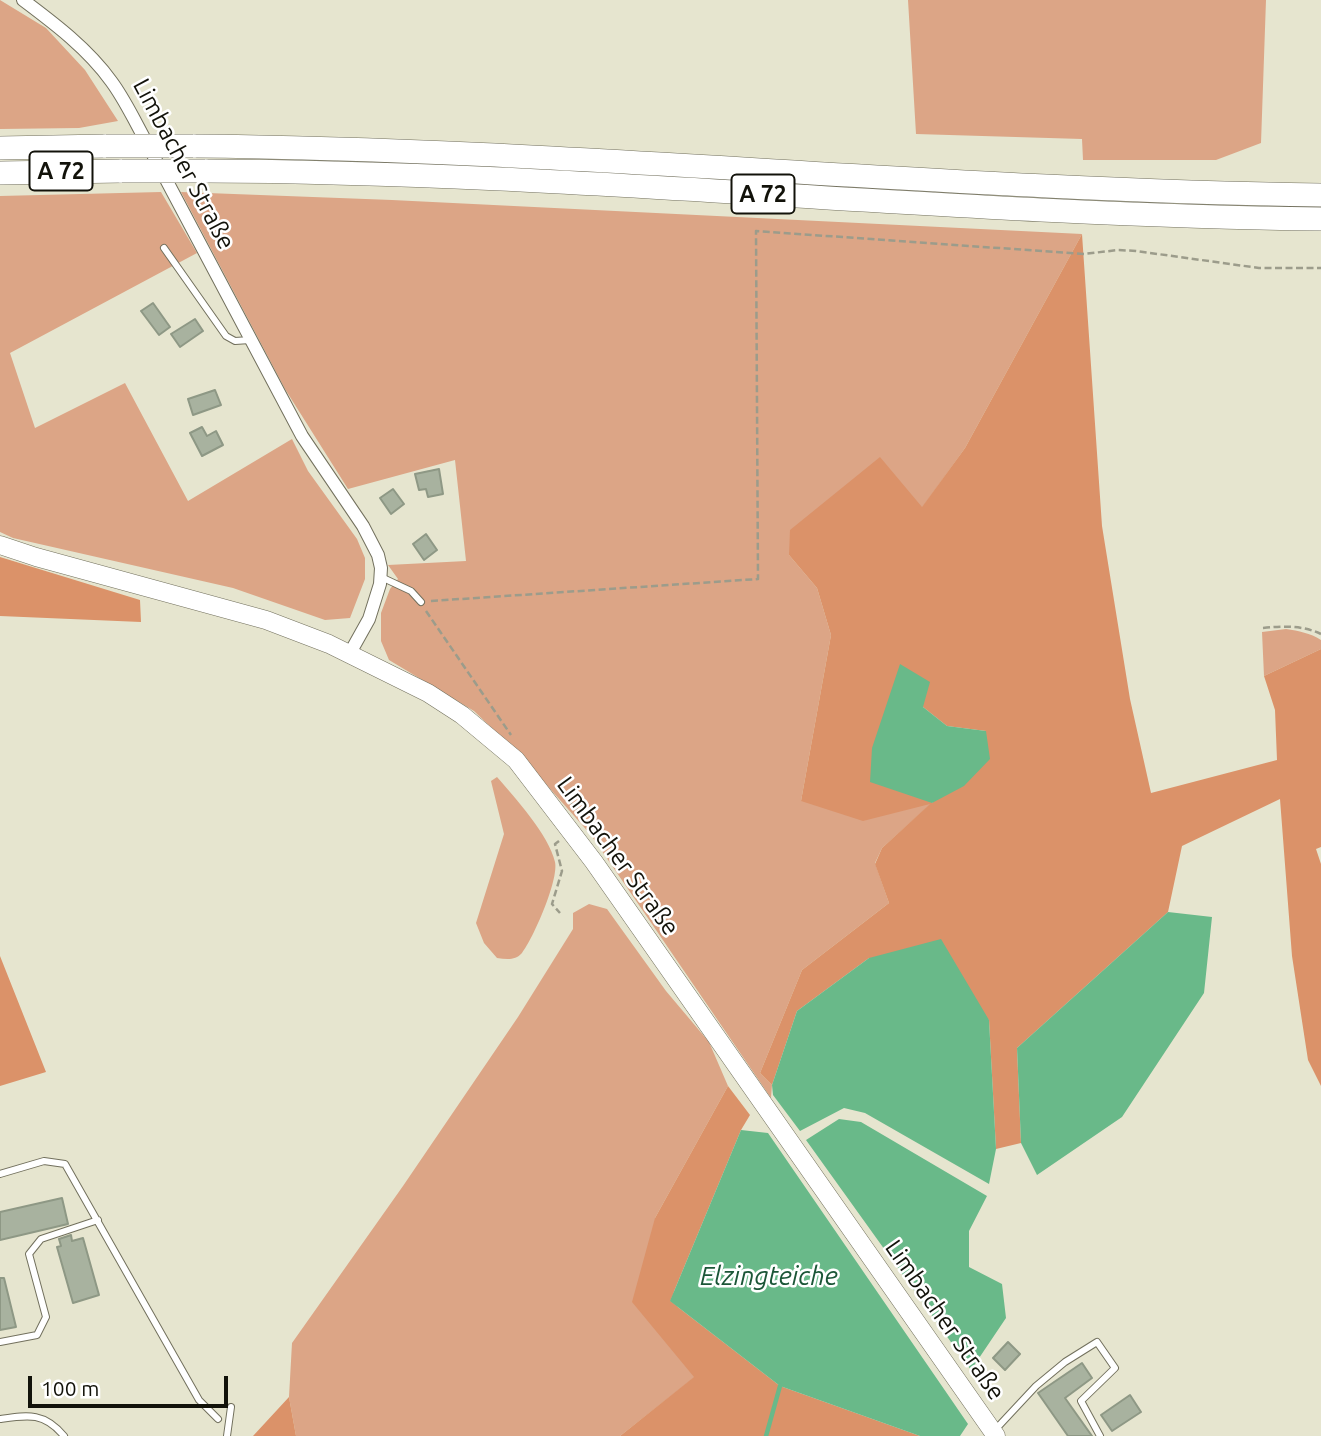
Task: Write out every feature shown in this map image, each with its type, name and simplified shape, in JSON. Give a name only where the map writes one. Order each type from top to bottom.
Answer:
[{"type":"highway","name":"A 72","points":[[0,148],[286,146],[589,158],[1009,183],[1321,195]]},
{"type":"highway","name":"A 72","points":[[0,173],[289,171],[583,183],[1005,208],[1321,219]]},
{"type":"main road","name":"Limbacher Straße","points":[[0,545],[266,620],[350,653],[428,692],[462,715],[516,760],[759,1095],[994,1434]]},
{"type":"street","name":"Limbacher Straße","points":[[23,0],[58,25],[111,81],[141,130],[302,436],[363,526],[378,555],[381,577]]},
{"type":"street","points":[[350,653],[369,619],[381,577]]},
{"type":"lane","points":[[164,248],[214,323],[226,336],[235,341],[250,340]]},
{"type":"lane","points":[[381,577],[411,591],[421,602]]},
{"type":"lane","points":[[0,1174],[44,1161],[65,1164],[199,1400],[218,1419]]},
{"type":"lane","points":[[0,1342],[37,1335],[46,1317],[29,1254],[41,1239],[98,1220]]},
{"type":"lane","points":[[994,1434],[1035,1386],[1065,1362],[1097,1342],[1115,1368],[1081,1401],[1100,1436]]},
{"type":"lane","points":[[227,1436],[231,1407]]},
{"type":"lane","points":[[0,1419],[29,1414],[57,1427],[64,1436]]},
{"type":"path","points":[[421,602],[758,579],[756,231],[1084,254],[1136,251],[1259,268],[1321,268]]},
{"type":"path","points":[[421,602],[516,741]]},
{"type":"path","points":[[1263,628],[1289,626],[1311,629],[1321,634]]},
{"type":"path","points":[[556,786],[582,815],[580,823],[555,844],[562,871],[552,904],[560,913]]},
{"type":"shaded area","points":[[0,0],[46,28],[85,70],[118,121],[79,128],[0,129]]},
{"type":"shaded area","points":[[908,0],[1266,0],[1261,143],[1216,160],[1083,160],[1082,139],[916,134]]},
{"type":"shaded area","points":[[161,192],[197,253],[10,353],[35,428],[125,383],[188,501],[292,439],[308,471],[357,539],[365,558],[365,579],[350,618],[325,620],[233,588],[13,538],[0,532],[0,196]]},
{"type":"shaded area","points":[[181,192],[1082,234],[965,448],[922,508],[789,555],[817,588],[831,635],[801,801],[932,803],[882,848],[875,863],[889,903],[802,970],[760,1073],[772,1085],[771,1098],[591,835],[520,755],[474,711],[389,660],[381,641],[381,613],[390,589],[398,579],[388,565],[466,561],[455,460],[348,489],[285,389]]},
{"type":"shaded area","points":[[1082,234],[1102,526],[1130,699],[1151,793],[1277,760],[1275,710],[1264,676],[1321,649],[1321,847],[1316,849],[1321,864],[1321,1086],[1308,1060],[1292,956],[1280,799],[1182,846],[1168,912],[1017,1048],[1021,1143],[996,1149],[989,1020],[869,958],[797,1011],[772,1085],[760,1073],[802,970],[889,903],[875,864],[882,848],[930,804],[863,821],[801,801],[831,635],[817,588],[789,555],[790,530],[880,457],[922,507],[965,448]],"holes":[[[900,665],[923,707],[947,726],[986,731],[932,803]]]},
{"type":"shaded area","points":[[0,557],[140,600],[141,622],[0,616]]},
{"type":"shaded area","points":[[1286,629],[1321,640],[1321,649],[1264,676],[1262,632]]},
{"type":"shaded area","points":[[497,777],[539,829],[555,862],[553,882],[538,923],[522,953],[510,959],[497,958],[484,943],[476,923],[504,834],[491,781]]},
{"type":"shaded area","points":[[589,904],[607,909],[666,991],[709,1042],[728,1086],[655,1218],[695,1377],[620,1436],[296,1436],[289,1397],[292,1343],[518,1017],[573,929],[573,913]]},
{"type":"shaded area","points":[[0,956],[46,1072],[0,1086]]},
{"type":"shaded area","points":[[728,1086],[750,1115],[741,1130],[670,1301],[780,1386],[920,1436],[620,1436],[694,1377],[632,1302],[655,1218]]},
{"type":"shaded area","points":[[289,1397],[296,1436],[253,1436]]},
{"type":"water","points":[[900,664],[930,682],[923,707],[947,726],[986,731],[990,759],[964,786],[932,803],[870,782],[872,748]]},
{"type":"water","points":[[1168,912],[1212,917],[1204,993],[1122,1117],[1037,1175],[1021,1143],[1017,1048]]},
{"type":"water","points":[[941,939],[989,1020],[996,1149],[989,1184],[865,1113],[844,1108],[800,1131],[773,1095],[772,1085],[797,1011],[869,958]]},
{"type":"water","name":"Elzingteiche","points":[[839,1119],[861,1122],[987,1196],[969,1231],[969,1267],[1002,1284],[1006,1318],[971,1370],[806,1140]]},
{"type":"water","name":"Elzingteiche","points":[[741,1130],[768,1133],[968,1424],[960,1436],[920,1436],[780,1386],[670,1301]]},
{"type":"building","points":[[153,303],[170,327],[159,335],[141,311]]},
{"type":"building","points":[[195,319],[203,331],[180,347],[171,334]]},
{"type":"building","points":[[215,390],[221,405],[193,415],[188,399]]},
{"type":"building","points":[[202,427],[207,436],[216,431],[223,445],[202,456],[190,433]]},
{"type":"building","points":[[439,469],[443,494],[428,497],[426,489],[419,490],[415,474]]},
{"type":"building","points":[[393,489],[404,504],[391,514],[380,498]]},
{"type":"building","points":[[426,534],[437,550],[424,560],[413,544]]},
{"type":"building","points":[[62,1198],[68,1224],[0,1240],[0,1212]]},
{"type":"building","points":[[71,1235],[72,1241],[83,1238],[99,1295],[73,1303],[57,1247],[61,1246],[59,1239]]},
{"type":"building","points":[[0,1278],[4,1278],[16,1327],[0,1330]]},
{"type":"building","points":[[1008,1342],[1020,1354],[1005,1370],[993,1358]]},
{"type":"building","points":[[1082,1363],[1092,1378],[1065,1398],[1092,1436],[1068,1436],[1038,1393]]},
{"type":"building","points":[[1130,1395],[1141,1412],[1112,1431],[1101,1415]]},
{"type":"waterway","points":[[766,1436],[780,1386]]}]
